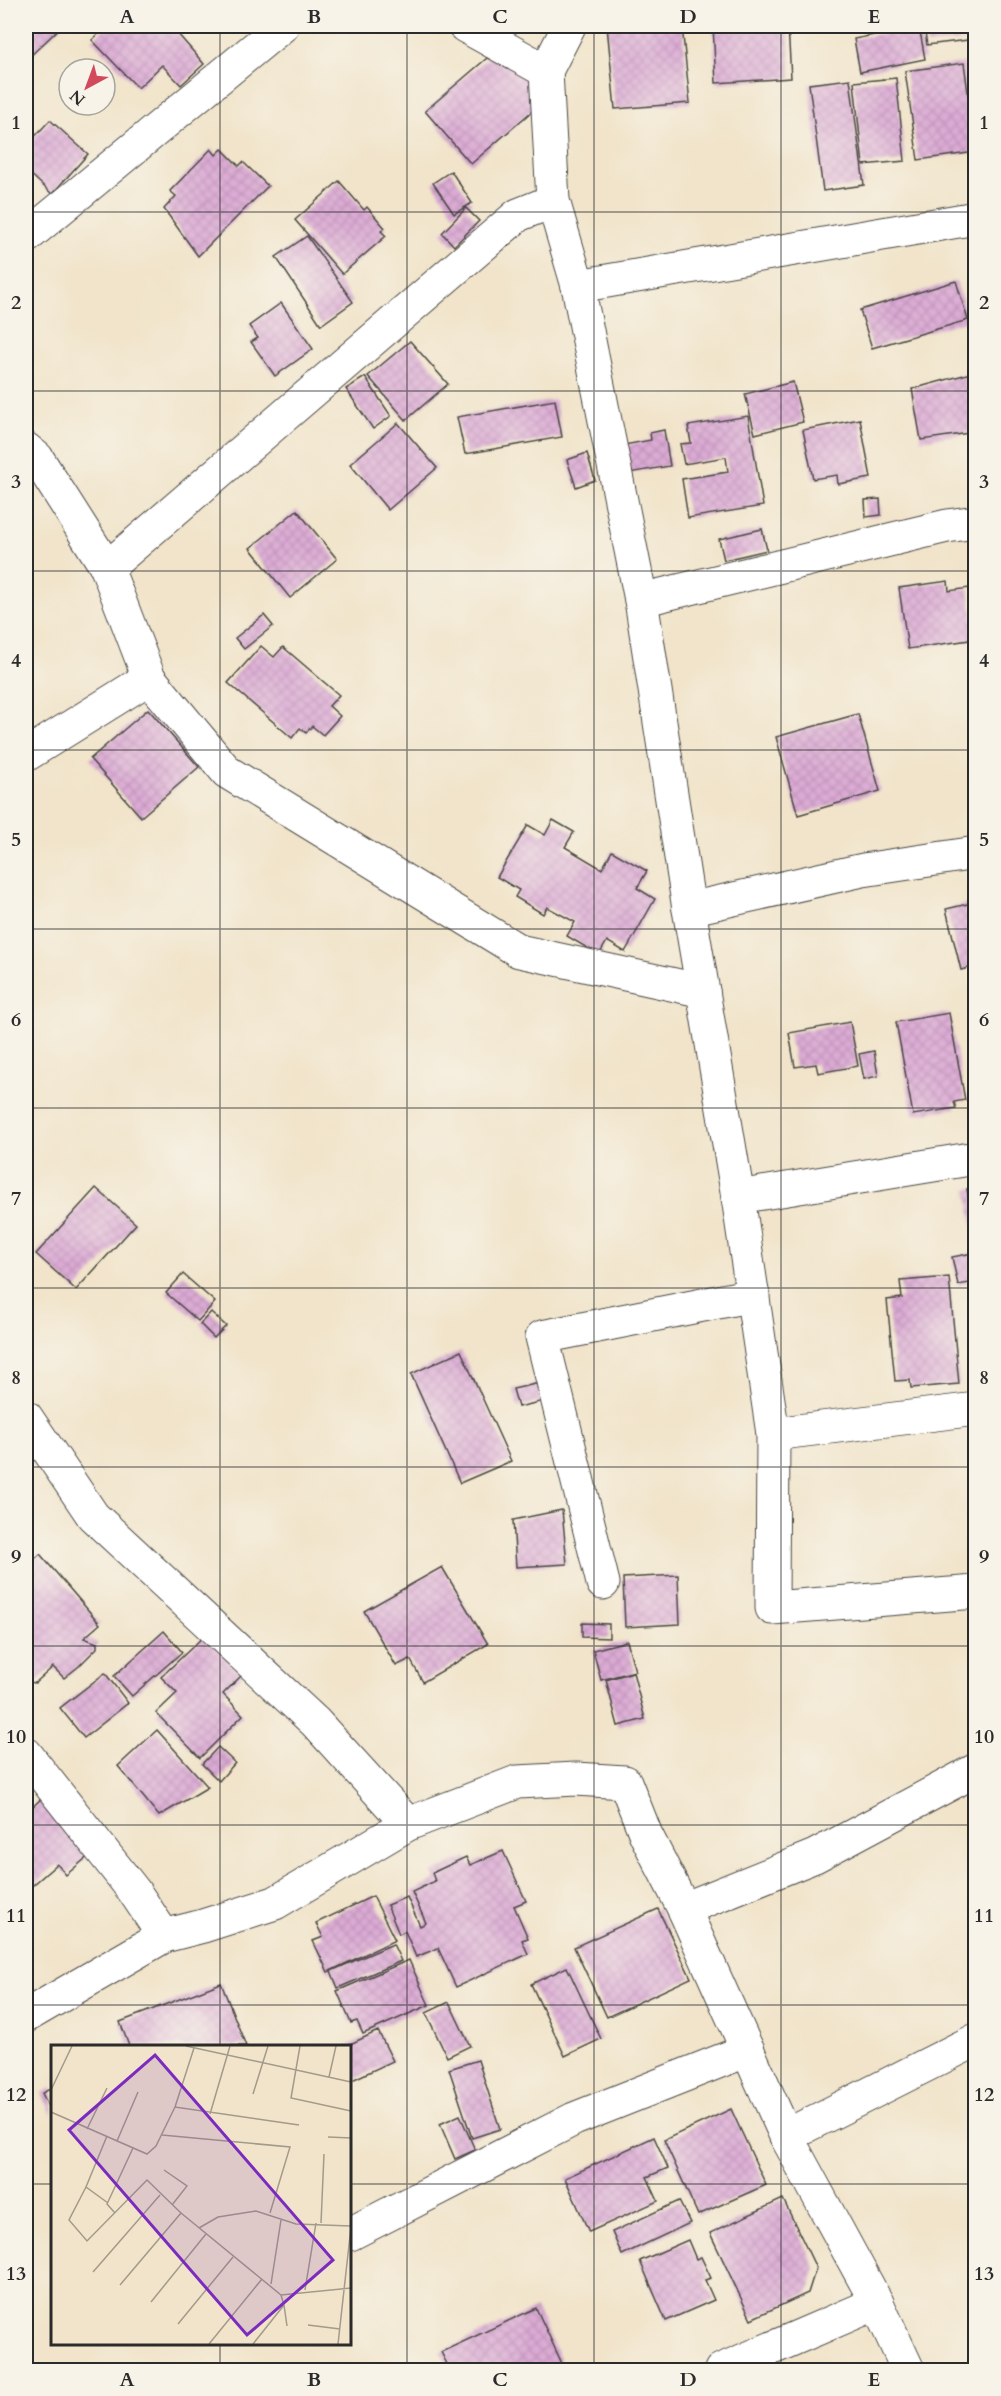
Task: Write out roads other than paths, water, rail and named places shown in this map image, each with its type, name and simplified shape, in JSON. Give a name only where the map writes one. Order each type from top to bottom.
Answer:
[{"type":"street","points":[[26,237],[282,26]]},
{"type":"street","points":[[465,26],[546,71]]},
{"type":"street","points":[[568,26],[546,71],[553,201],[578,286],[641,600],[689,909],[738,1197],[773,1434],[772,1608],[975,1592]]},
{"type":"street","points":[[107,568],[518,215],[553,201]]},
{"type":"street","points":[[578,286],[975,218]]},
{"type":"street","points":[[26,449],[37,458],[107,568],[149,678],[227,772],[519,951],[703,991]]},
{"type":"street","points":[[641,600],[947,526],[975,522]]},
{"type":"street","points":[[26,755],[149,678]]},
{"type":"street","points":[[689,909],[863,870],[975,853]]},
{"type":"street","points":[[738,1197],[975,1158]]},
{"type":"street","points":[[603,1583],[542,1337],[753,1295]]},
{"type":"street","points":[[773,1434],[975,1409]]},
{"type":"street","points":[[26,1417],[93,1516],[315,1722],[408,1824]]},
{"type":"street","points":[[26,1754],[134,1891],[164,1936]]},
{"type":"street","points":[[684,1909],[815,1856],[975,1770]]},
{"type":"street","points":[[26,2016],[164,1936],[275,1903],[408,1824],[517,1782],[576,1779],[625,1782],[646,1835],[684,1909],[786,2136],[877,2303],[908,2370]]},
{"type":"street","points":[[786,2136],[975,2040]]},
{"type":"street","points":[[351,2233],[574,2119],[748,2050]]},
{"type":"street","points":[[721,2370],[877,2303]]}]
